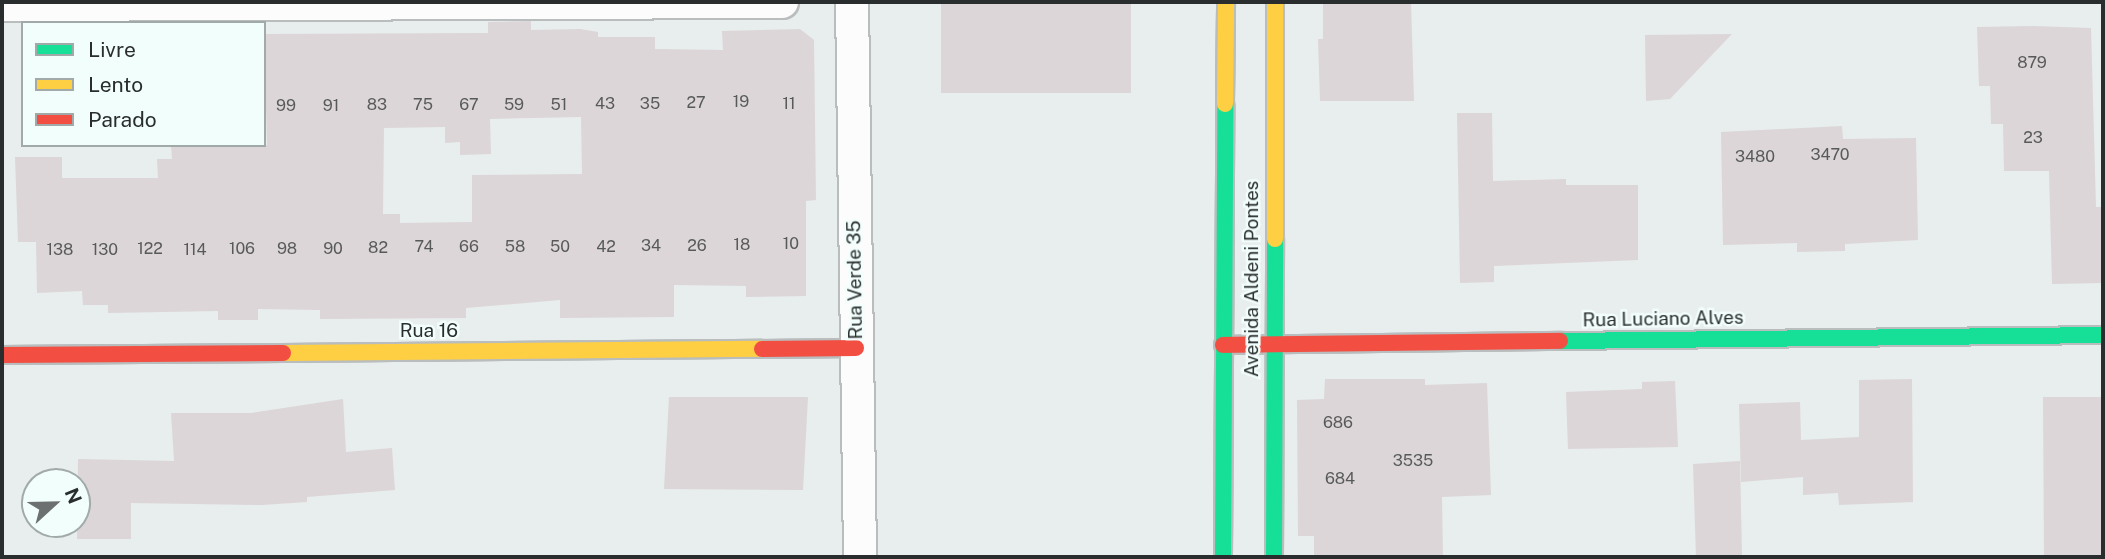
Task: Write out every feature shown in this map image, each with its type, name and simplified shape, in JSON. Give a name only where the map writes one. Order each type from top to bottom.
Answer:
[{"type":"street","points":[[2,5],[782,2]]},
{"type":"street","name":"Rua Verde 35","points":[[852,2],[860,557]]},
{"type":"street","name":"Avenida Aldeni Pontes","points":[[1223,557],[1226,2]]},
{"type":"street","name":"Avenida Aldeni Pontes","points":[[1274,557],[1271,345],[1275,2]]},
{"type":"street","name":"Rua Luciano Alves","points":[[1223,345],[2103,335]]},
{"type":"street","name":"Rua 16","points":[[2,355],[856,348]]},
{"type":"building","points":[[941,2],[1131,2],[1131,93],[941,93]]},
{"type":"building","points":[[1323,2],[1411,2],[1414,101],[1320,101],[1318,39],[1323,39]]},
{"type":"building","points":[[531,21],[531,30],[580,29],[598,32],[598,37],[655,37],[655,49],[723,50],[722,31],[800,29],[814,40],[816,200],[806,201],[806,296],[746,297],[746,286],[674,285],[674,317],[560,318],[560,300],[466,308],[466,318],[320,319],[320,310],[258,309],[258,320],[218,320],[218,311],[108,313],[108,305],[83,305],[82,291],[37,293],[36,242],[18,242],[15,157],[62,157],[62,178],[158,178],[157,159],[172,159],[171,147],[266,147],[266,34],[488,33],[488,22]],"holes":[[[581,117],[582,174],[472,175],[472,222],[400,223],[400,214],[383,214],[384,128],[445,127],[445,143],[460,142],[460,155],[491,154],[490,119]]]},
{"type":"building","points":[[1977,27],[2091,28],[2096,207],[2103,207],[2103,283],[2052,284],[2049,171],[2004,171],[2003,124],[1991,124],[1990,86],[1979,86]]},
{"type":"building","points":[[1732,34],[1670,99],[1646,101],[1645,35]]},
{"type":"building","points":[[1457,113],[1492,113],[1493,181],[1566,179],[1566,185],[1638,185],[1638,260],[1494,266],[1494,282],[1460,283]]},
{"type":"building","points":[[1842,126],[1843,139],[1916,138],[1918,240],[1845,244],[1845,251],[1797,252],[1797,243],[1723,245],[1721,132]]},
{"type":"building","points":[[1325,379],[1425,379],[1425,385],[1487,383],[1491,495],[1442,497],[1443,557],[1314,557],[1314,536],[1298,536],[1297,400],[1324,399]]},
{"type":"building","points":[[1912,379],[1913,502],[1839,505],[1838,493],[1803,495],[1803,477],[1741,482],[1739,404],[1800,402],[1801,440],[1859,437],[1859,380]]},
{"type":"building","points":[[1675,381],[1678,447],[1568,449],[1566,392],[1642,389],[1642,382]]},
{"type":"building","points":[[669,397],[808,397],[803,490],[664,489]]},
{"type":"building","points":[[2043,397],[2103,397],[2103,557],[2044,557]]},
{"type":"building","points":[[343,399],[346,452],[392,448],[395,490],[307,497],[307,502],[262,505],[131,503],[131,539],[77,539],[91,538],[91,468],[78,468],[78,459],[174,461],[171,413],[251,413]]},
{"type":"building","points":[[1740,461],[1742,557],[1696,557],[1693,464]]},
{"type":"traffic: fast","points":[[1223,557],[1225,104]]},
{"type":"traffic: fast","points":[[1274,557],[1275,239]]},
{"type":"traffic: fast","points":[[1560,341],[2103,335]]},
{"type":"traffic: slow","points":[[1225,104],[1226,2]]},
{"type":"traffic: slow","points":[[1275,2],[1275,239]]},
{"type":"traffic: slow","points":[[283,353],[762,349]]},
{"type":"traffic: jam","points":[[1223,345],[1560,341]]},
{"type":"traffic: jam","points":[[762,349],[856,348]]},
{"type":"traffic: jam","points":[[2,355],[283,353]]}]
